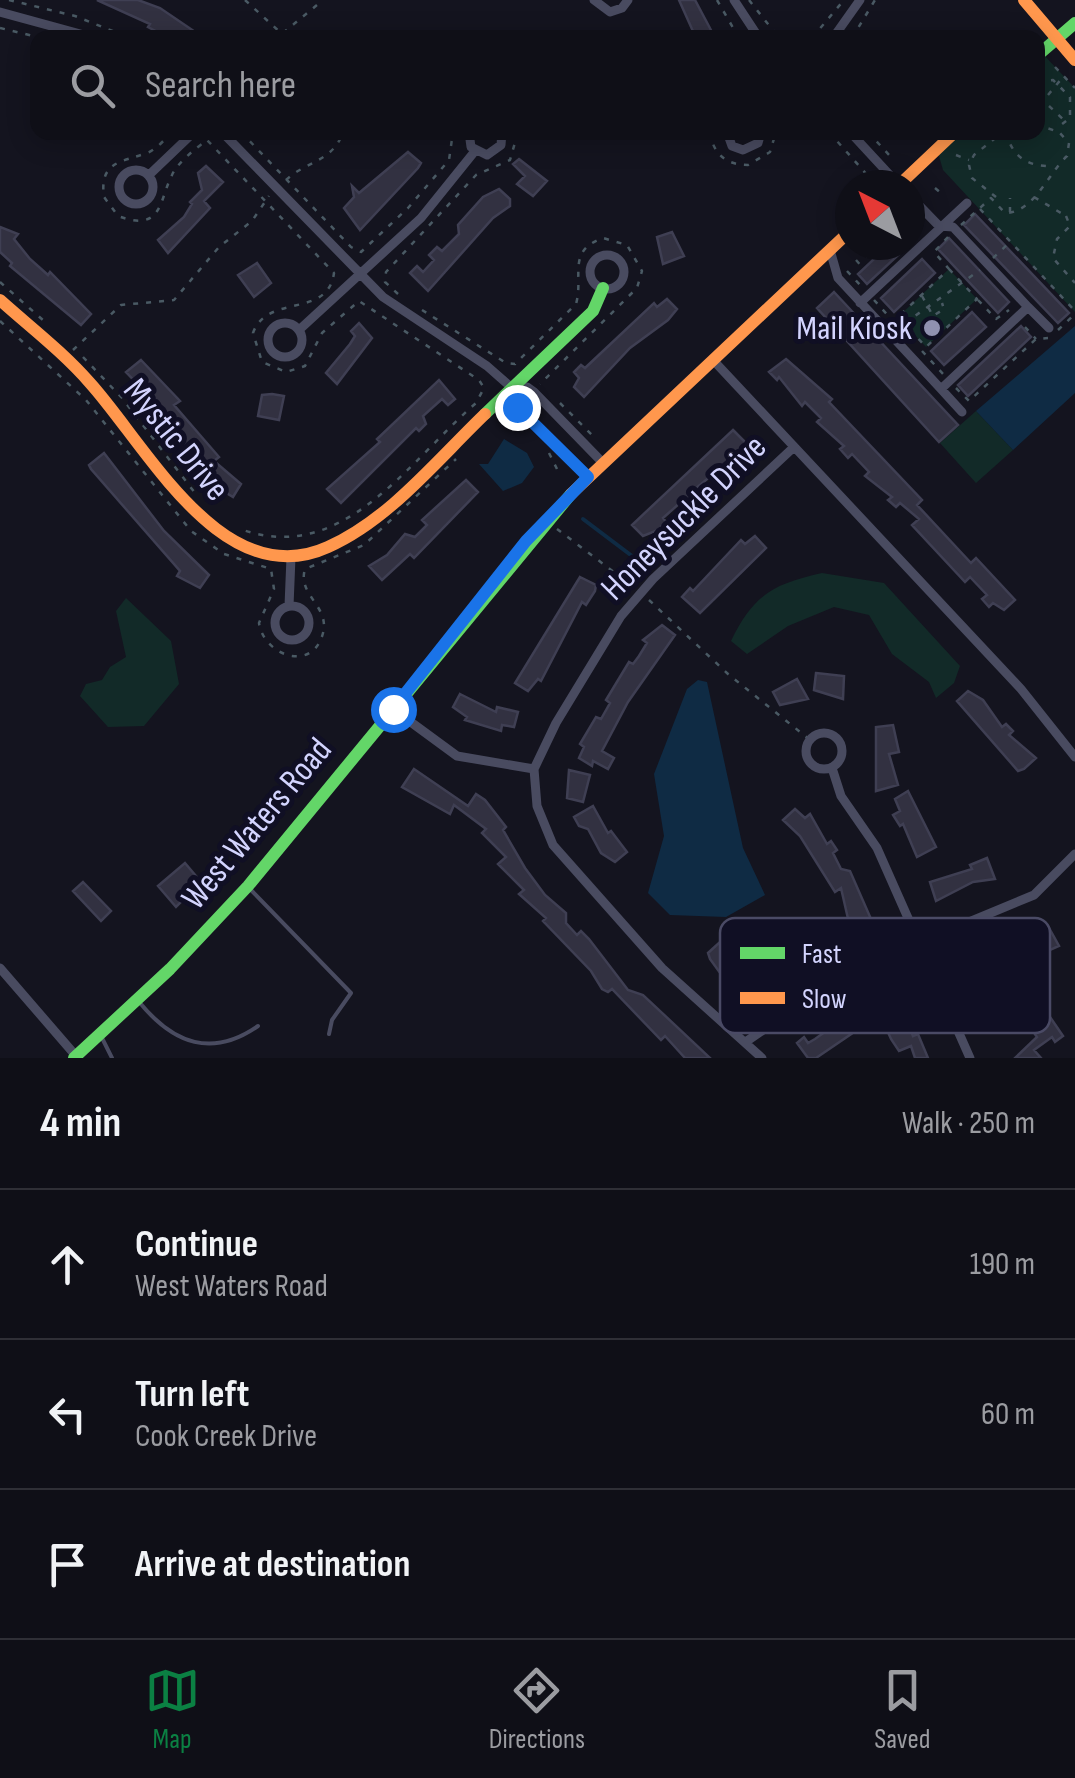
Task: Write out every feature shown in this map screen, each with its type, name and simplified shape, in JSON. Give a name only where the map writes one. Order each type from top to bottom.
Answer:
[{"type":"street","points":[[594,0],[610,12],[622,8],[628,0]]},
{"type":"street","points":[[734,0],[754,30]]},
{"type":"street","points":[[839,30],[860,0]]},
{"type":"street","points":[[1024,0],[1075,60]]},
{"type":"street","points":[[0,12],[66,30]]},
{"type":"street","points":[[1045,47],[1075,23]]},
{"type":"street","points":[[149,175],[186,140]]},
{"type":"street","points":[[230,140],[407,316],[446,337],[513,389],[517,407],[588,477]]},
{"type":"street","points":[[472,140],[475,151]]},
{"type":"street","points":[[475,151],[487,155],[498,150],[500,140]]},
{"type":"street","points":[[730,140],[732,146],[743,150],[754,147],[757,140]]},
{"type":"street","points":[[857,140],[885,170]]},
{"type":"street","points":[[915,170],[947,140]]},
{"type":"street","points":[[300,330],[421,218],[475,151]]},
{"type":"street","points":[[860,303],[967,203]]},
{"type":"street","points":[[925,210],[943,226],[956,230],[1049,328]]},
{"type":"street","name":"West Waters Road","points":[[75,1057],[138,999],[248,886],[526,541],[588,477],[835,245]]},
{"type":"street","points":[[830,250],[860,303],[945,385],[962,412]]},
{"type":"street","points":[[808,270],[842,274]]},
{"type":"street","name":"Mystic Drive","points":[[0,300],[69,354],[210,529],[256,552],[291,556],[317,552],[350,538],[403,496],[593,312],[601,301],[603,288]]},
{"type":"street","points":[[945,385],[1013,315],[1028,308]]},
{"type":"street","points":[[713,360],[1021,689],[1075,757]]},
{"type":"street","points":[[513,389],[526,387],[534,392],[603,463]]},
{"type":"street","name":"Honeysuckle Drive","points":[[534,768],[556,723],[620,616],[794,447]]},
{"type":"street","points":[[289,606],[291,556]]},
{"type":"street","points":[[393,709],[444,751],[470,761],[534,768],[537,806],[553,845],[638,944],[720,1018]]},
{"type":"street","points":[[826,733],[838,738],[842,757],[832,768],[820,770],[809,761],[810,740],[826,733]]},
{"type":"street","points":[[832,768],[841,796],[877,848],[907,918]]},
{"type":"street","points":[[981,918],[1034,895],[1075,854]]},
{"type":"street","points":[[0,968],[75,1057]]},
{"type":"street","points":[[737,1033],[762,1058]]},
{"type":"street","points":[[746,1041],[758,1033]]},
{"type":"street","points":[[958,1033],[970,1058]]},
{"type":"lane","points":[[248,886],[351,994],[332,1020],[329,1034]]},
{"type":"lane","points":[[138,999],[176,1040],[193,1046],[240,1042],[258,1026]]},
{"type":"lane","points":[[99,1034],[112,1058]]},
{"type":"path","points":[[9,0],[76,16],[110,30]]},
{"type":"path","points":[[244,0],[275,30]]},
{"type":"path","points":[[288,30],[323,0]]},
{"type":"path","points":[[717,0],[734,30]]},
{"type":"path","points":[[749,0],[773,30]]},
{"type":"path","points":[[819,30],[844,0]]},
{"type":"path","points":[[857,30],[874,0]]},
{"type":"path","points":[[0,28],[30,35]]},
{"type":"path","points":[[1055,66],[1075,88]]},
{"type":"path","points":[[1048,96],[1064,76]]},
{"type":"path","points":[[1010,213],[1023,208],[1069,150],[1064,136],[1072,102],[1057,82],[1045,81]]},
{"type":"path","points":[[1049,106],[1066,122]]},
{"type":"path","points":[[1052,129],[1066,122]]},
{"type":"path","points":[[1045,127],[1064,136]]},
{"type":"path","points":[[163,140],[150,152],[127,155],[108,170],[104,196],[118,216],[142,219],[160,209],[172,174],[207,140],[334,277],[341,278]]},
{"type":"path","points":[[248,140],[361,258]]},
{"type":"path","points":[[286,180],[328,157],[339,140]]},
{"type":"path","points":[[359,252],[408,208],[449,160],[452,140]]},
{"type":"path","points":[[384,276],[476,175],[510,160],[516,140]]},
{"type":"path","points":[[836,140],[863,170]]},
{"type":"path","points":[[875,140],[890,156]]},
{"type":"path","points":[[970,160],[995,140]]},
{"type":"path","points":[[1008,140],[1023,161],[1054,166]]},
{"type":"path","points":[[956,156],[970,160]]},
{"type":"path","points":[[970,160],[972,178],[990,188],[1010,213]]},
{"type":"path","points":[[935,188],[940,193]]},
{"type":"path","points":[[990,188],[988,198],[979,208],[934,250],[996,319],[1013,315],[1036,339]]},
{"type":"path","points":[[198,497],[108,382],[69,354],[121,305],[174,300],[219,247],[252,221],[277,189]]},
{"type":"path","points":[[1032,196],[1066,216],[1070,226],[1054,244],[1053,258],[1060,271],[1075,282]]},
{"type":"path","points":[[988,198],[997,201]]},
{"type":"path","points":[[1010,198],[1010,213]]},
{"type":"path","points":[[945,385],[968,401],[1027,345],[1049,338],[1074,310],[1058,298],[979,208]]},
{"type":"path","points":[[1066,216],[1074,214]]},
{"type":"path","points":[[981,220],[986,216]]},
{"type":"path","points":[[989,229],[994,224]]},
{"type":"path","points":[[996,236],[1001,232]]},
{"type":"path","points":[[418,307],[506,364],[515,364],[576,304],[576,262],[586,247],[603,238],[628,245],[642,271],[637,288],[540,383],[593,436]]},
{"type":"path","points":[[904,324],[964,285],[1010,242]]},
{"type":"path","points":[[1014,255],[1019,251]]},
{"type":"path","points":[[1022,263],[1026,258]]},
{"type":"path","points":[[856,260],[864,268]]},
{"type":"path","points":[[952,263],[898,317],[924,349],[981,300]]},
{"type":"path","points":[[1028,270],[1033,266]]},
{"type":"path","points":[[954,274],[958,270]]},
{"type":"path","points":[[842,274],[893,321]]},
{"type":"path","points":[[378,275],[384,276],[404,298]]},
{"type":"path","points":[[334,277],[310,304],[281,306],[261,317],[252,333],[262,362],[286,372],[305,366],[322,333],[358,301]]},
{"type":"path","points":[[930,278],[935,282]]},
{"type":"path","points":[[0,282],[44,322]]},
{"type":"path","points":[[922,285],[927,290]]},
{"type":"path","points":[[914,292],[933,316],[944,309]]},
{"type":"path","points":[[228,523],[256,535],[286,539],[311,537],[345,523],[483,394],[479,380],[358,301],[357,295]]},
{"type":"path","points":[[906,300],[910,305]]},
{"type":"path","points":[[940,301],[954,330]]},
{"type":"path","points":[[898,308],[903,312]]},
{"type":"path","points":[[963,312],[968,317]]},
{"type":"path","points":[[0,321],[86,400],[191,531],[224,554],[270,569],[274,590],[259,623],[264,641],[279,654],[300,656],[310,651],[324,630],[322,610],[304,585],[305,569],[364,545],[461,452]]},
{"type":"path","points":[[953,322],[961,323]]},
{"type":"path","points":[[942,333],[946,337]]},
{"type":"path","points":[[934,340],[938,344]]},
{"type":"path","points":[[557,529],[634,587]]},
{"type":"path","points":[[650,602],[728,674],[810,740]]},
{"type":"green space","points":[[1045,56],[1075,88],[1075,312],[943,170],[937,149],[947,140],[1045,140]]},
{"type":"green space","points":[[949,269],[977,299],[926,347],[898,317]]},
{"type":"green space","points":[[976,411],[1013,450],[976,483],[940,443]]},
{"type":"green space","points":[[822,573],[884,583],[960,666],[954,683],[936,698],[929,682],[892,654],[869,615],[834,607],[788,626],[747,654],[731,641],[739,625],[766,594]]},
{"type":"green space","points":[[126,598],[171,641],[179,684],[144,726],[108,727],[80,696],[86,684],[102,680],[110,667],[126,657],[116,611]]},
{"type":"water","points":[[1075,326],[1075,393],[1013,450],[976,411]]},
{"type":"water","points":[[504,439],[527,453],[534,467],[522,483],[503,491],[479,464],[488,464]]},
{"type":"water","points":[[698,680],[707,682],[743,848],[765,895],[726,917],[670,915],[648,893],[664,836],[654,774],[687,689]]},
{"type":"building","points":[[97,0],[138,0],[160,8],[192,30],[154,30],[148,27],[150,24]]},
{"type":"building","points":[[679,0],[695,0],[711,30],[692,30]]},
{"type":"building","points":[[408,152],[421,163],[418,168],[360,230],[344,208],[354,197],[352,186],[359,193]]},
{"type":"building","points":[[519,159],[547,181],[533,196],[517,184],[525,176],[513,164]]},
{"type":"building","points":[[206,166],[223,182],[204,201],[210,208],[168,253],[158,240],[184,217],[190,202],[202,190],[198,173]]},
{"type":"building","points":[[499,189],[510,199],[510,206],[493,218],[428,291],[410,273],[417,266],[423,272],[434,260],[429,255],[437,247],[442,251],[459,234],[458,225],[483,197]]},
{"type":"building","points":[[975,214],[1069,313],[1058,323],[964,225]]},
{"type":"building","points":[[0,227],[18,234],[14,239],[30,259],[48,275],[50,272],[91,314],[81,325],[10,266],[12,263],[0,252]]},
{"type":"building","points":[[672,232],[684,256],[663,264],[657,237]]},
{"type":"building","points":[[949,238],[1009,302],[998,313],[938,249]]},
{"type":"building","points":[[873,260],[893,260],[867,284],[858,274]]},
{"type":"building","points":[[921,260],[935,273],[894,312],[881,298]]},
{"type":"building","points":[[257,263],[271,283],[254,297],[238,275]]},
{"type":"building","points":[[834,292],[958,425],[939,442],[817,308]]},
{"type":"building","points":[[667,299],[677,309],[668,320],[630,348],[584,397],[574,387],[579,378],[574,372],[581,365],[585,368],[654,303],[657,307]]},
{"type":"building","points":[[972,312],[986,327],[944,365],[931,351]]},
{"type":"building","points":[[359,323],[372,338],[337,384],[326,373],[350,344],[355,336],[351,331]]},
{"type":"building","points":[[1021,326],[1031,337],[968,396],[958,385]]},
{"type":"building","points":[[786,359],[832,399],[829,402],[922,500],[917,505],[971,563],[976,558],[1015,600],[1004,610],[993,603],[989,607],[982,599],[987,595],[970,577],[965,582],[912,525],[919,519],[900,503],[896,507],[888,500],[892,497],[865,476],[869,472],[852,454],[848,458],[840,449],[844,446],[817,422],[821,418],[805,402],[802,406],[779,377],[777,380],[769,372]]},
{"type":"building","points":[[141,360],[180,401],[174,405],[219,457],[214,461],[241,484],[233,497],[210,483],[213,480],[189,454],[192,451],[166,425],[171,421],[160,406],[155,410],[147,399],[150,397],[126,372]]},
{"type":"building","points":[[439,380],[455,399],[448,405],[442,399],[423,416],[426,424],[419,431],[416,428],[341,503],[327,489],[380,442],[377,439]]},
{"type":"building","points":[[262,395],[284,396],[279,420],[258,416]]},
{"type":"building","points":[[733,430],[748,445],[688,495],[692,498],[684,505],[681,502],[663,518],[666,522],[658,530],[643,536],[632,525]]},
{"type":"building","points":[[104,453],[164,531],[209,575],[200,588],[177,576],[180,571],[91,469],[89,465]]},
{"type":"building","points":[[466,480],[478,492],[414,558],[410,554],[382,580],[369,566],[387,555],[405,534],[415,537],[427,525],[422,520]]},
{"type":"building","points":[[755,536],[766,548],[700,613],[682,597],[690,588],[693,591],[741,540],[745,544]]},
{"type":"building","points":[[580,577],[596,585],[595,591],[586,605],[582,602],[541,681],[538,679],[528,691],[515,683]]},
{"type":"building","points":[[662,625],[675,635],[628,702],[602,751],[614,758],[608,769],[593,761],[592,766],[579,758],[584,747],[580,744],[596,717],[601,719],[610,703],[606,700],[629,662],[633,664],[647,643],[643,640]]},
{"type":"building","points":[[816,673],[844,676],[843,699],[814,690]]},
{"type":"building","points":[[797,679],[808,699],[780,705],[773,692]]},
{"type":"building","points":[[968,691],[983,700],[1002,727],[1006,724],[1013,731],[1009,735],[1036,758],[1024,769],[1018,771],[957,701]]},
{"type":"building","points":[[460,694],[496,712],[497,707],[518,712],[514,727],[502,725],[501,731],[465,720],[467,717],[453,707]]},
{"type":"building","points":[[893,725],[899,752],[889,754],[898,785],[876,791],[876,727]]},
{"type":"building","points":[[414,769],[468,806],[476,794],[485,800],[506,827],[503,830],[525,868],[545,895],[566,913],[566,923],[577,935],[581,931],[589,939],[628,990],[643,995],[710,1058],[685,1058],[665,1036],[661,1040],[612,989],[602,989],[591,971],[543,921],[546,918],[519,894],[524,890],[498,864],[506,857],[482,833],[486,829],[454,805],[450,814],[402,787]]},
{"type":"building","points":[[569,770],[590,775],[583,802],[567,798]]},
{"type":"building","points":[[908,791],[936,847],[917,857],[903,824],[900,826],[893,815],[900,811],[895,799]]},
{"type":"building","points":[[593,806],[608,833],[611,831],[627,852],[615,862],[601,853],[588,829],[579,826],[574,817]]},
{"type":"building","points":[[795,809],[805,818],[810,814],[827,844],[831,841],[837,850],[833,853],[841,869],[850,871],[871,918],[848,918],[841,888],[835,892],[800,836],[783,820]]},
{"type":"building","points":[[987,858],[995,879],[973,882],[936,901],[930,882],[972,869],[970,865]]},
{"type":"building","points":[[185,863],[201,882],[176,907],[158,886]]},
{"type":"building","points":[[83,882],[111,911],[101,921],[73,891]]},
{"type":"building","points":[[1050,930],[1059,946],[1050,950]]},
{"type":"building","points":[[720,944],[720,973],[710,959],[708,953]]},
{"type":"building","points":[[1050,1017],[1063,1036],[1055,1042],[1052,1037],[1034,1050],[1041,1058],[1015,1058],[1037,1037],[1034,1033],[1050,1033]]},
{"type":"building","points":[[823,1033],[853,1033],[816,1058],[808,1058],[797,1043],[804,1037],[808,1043]]},
{"type":"building","points":[[888,1033],[918,1034],[928,1058],[915,1058],[911,1046],[899,1051]]},
{"type":"waterway","points":[[583,519],[632,556]]},
{"type":"traffic: fast","points":[[1045,49],[1075,23]]},
{"type":"traffic: fast","points":[[485,414],[593,311],[603,288]]},
{"type":"traffic: fast","points":[[74,1058],[170,969],[248,886],[571,494]]},
{"type":"traffic: slow","points":[[1024,0],[1075,60]]},
{"type":"traffic: slow","points":[[915,170],[947,140]]},
{"type":"traffic: slow","points":[[571,494],[835,245]]},
{"type":"traffic: slow","points":[[0,300],[80,372],[191,507],[222,533],[255,550],[290,556],[328,547],[350,535],[411,488],[485,414]]},
{"type":"place","name":"Mail Kiosk","points":[[932,328]]},
{"type":"route","points":[[393,709],[526,541],[588,477],[517,407]]}]
